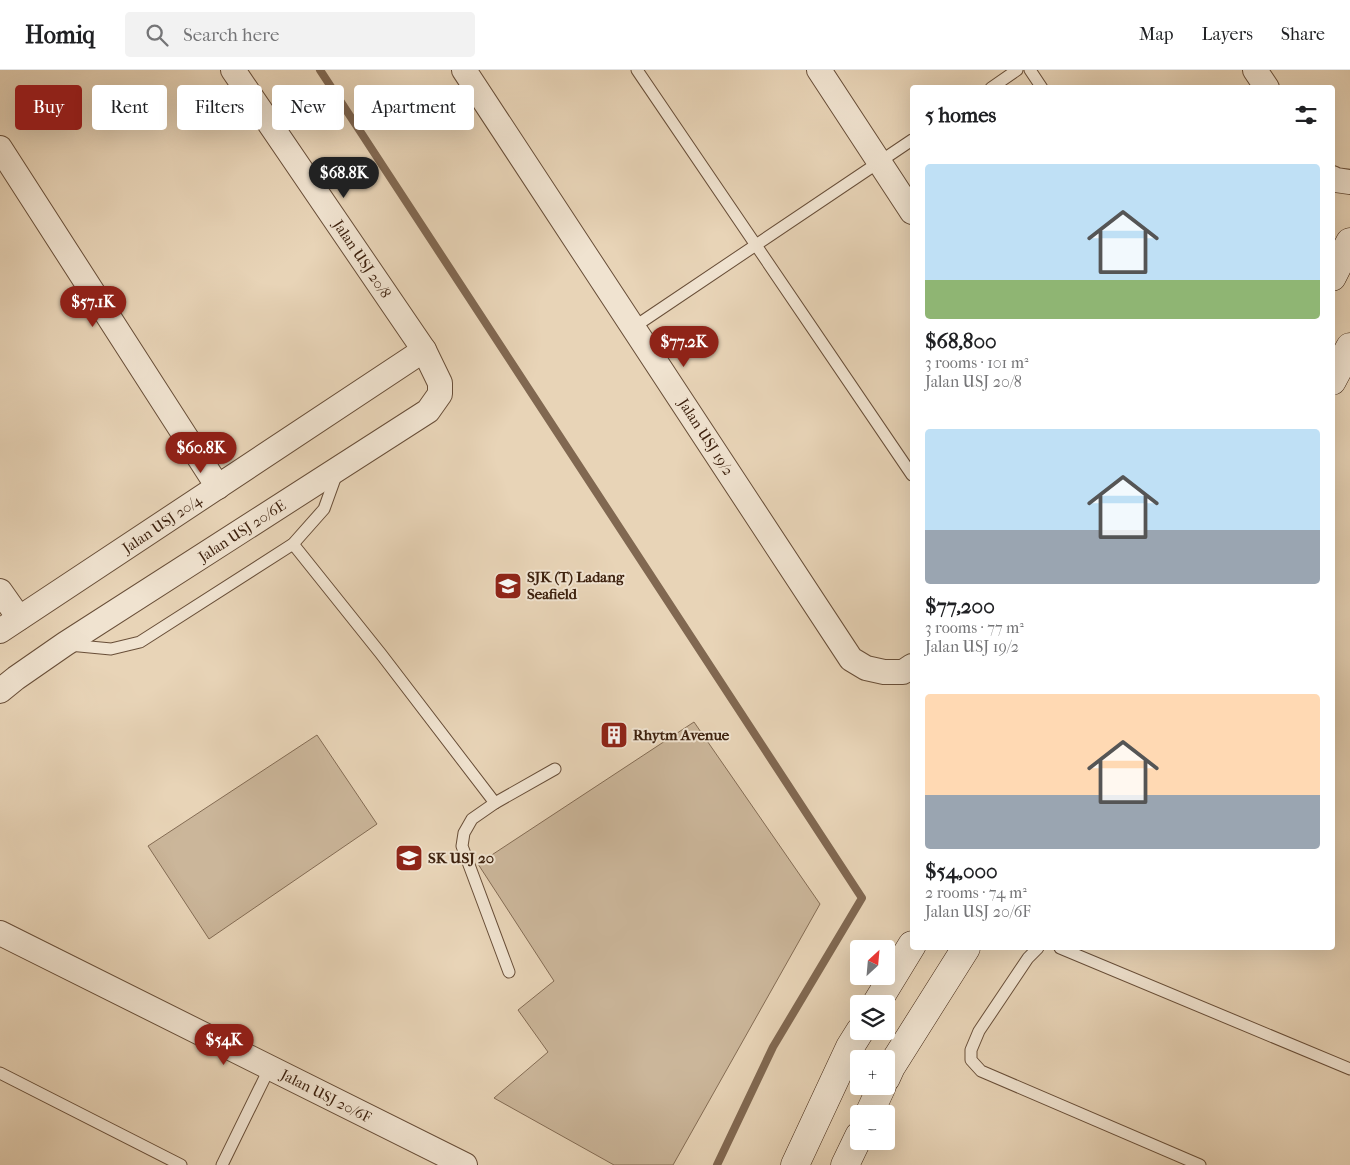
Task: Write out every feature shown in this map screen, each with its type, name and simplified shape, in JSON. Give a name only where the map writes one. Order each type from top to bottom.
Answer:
[{"type":"street","name":"Jalan USJ 20/8","points":[[233,70],[424,350]]},
{"type":"street","name":"Jalan USJ 19/2","points":[[464,70],[851,658],[866,668],[884,672],[908,669]]},
{"type":"street","points":[[819,70],[910,209]]},
{"type":"street","points":[[1256,70],[1265,85]]},
{"type":"street","points":[[0,148],[218,487]]},
{"type":"street","points":[[1335,180],[1350,182]]},
{"type":"street","points":[[1335,271],[1350,242]]},
{"type":"street","points":[[1335,375],[1350,347]]},
{"type":"street","name":"Jalan USJ 20/6E","points":[[0,691],[65,644],[428,411],[440,394],[440,384],[424,350]]},
{"type":"street","name":"Jalan USJ 20/4","points":[[9,624],[424,350]]},
{"type":"street","points":[[0,591],[9,624]]},
{"type":"street","name":"Jalan USJ 20/6F","points":[[0,933],[465,1165]]},
{"type":"street","points":[[881,995],[910,948]]},
{"type":"street","points":[[895,1060],[965,950]]},
{"type":"street","points":[[801,1163],[854,1040]]},
{"type":"street","points":[[845,1165],[852,1150]]},
{"type":"lane","points":[[637,70],[910,472]]},
{"type":"lane","points":[[995,85],[1017,70]]},
{"type":"lane","points":[[1030,70],[1040,85]]},
{"type":"lane","points":[[634,327],[910,141]]},
{"type":"lane","points":[[65,644],[111,649],[140,642],[293,544],[324,509],[338,469]]},
{"type":"lane","points":[[293,544],[381,654],[495,803]]},
{"type":"lane","points":[[509,972],[462,846],[464,833],[472,820],[495,803],[556,769]]},
{"type":"lane","points":[[1036,950],[1028,958],[979,1031],[971,1050],[971,1060],[981,1071],[1200,1165]]},
{"type":"lane","points":[[1065,950],[1350,1069]]},
{"type":"lane","points":[[222,1165],[270,1067]]},
{"type":"lane","points":[[0,1074],[181,1165]]},
{"type":"shaded area","points":[[694,722],[820,904],[673,1165],[614,1165],[494,1098],[548,1052],[518,1010],[554,981],[478,864]]},
{"type":"shaded area","points":[[317,735],[377,824],[209,939],[148,846]]},
{"type":"waterway","points":[[320,70],[862,898],[773,1047],[717,1165]]},
{"type":"place","name":"SJK (T) Ladang Seafield","points":[[508,586]]},
{"type":"place","name":"Rhytm Avenue","points":[[614,735]]},
{"type":"place","name":"SK USJ 20","points":[[409,858]]}]
